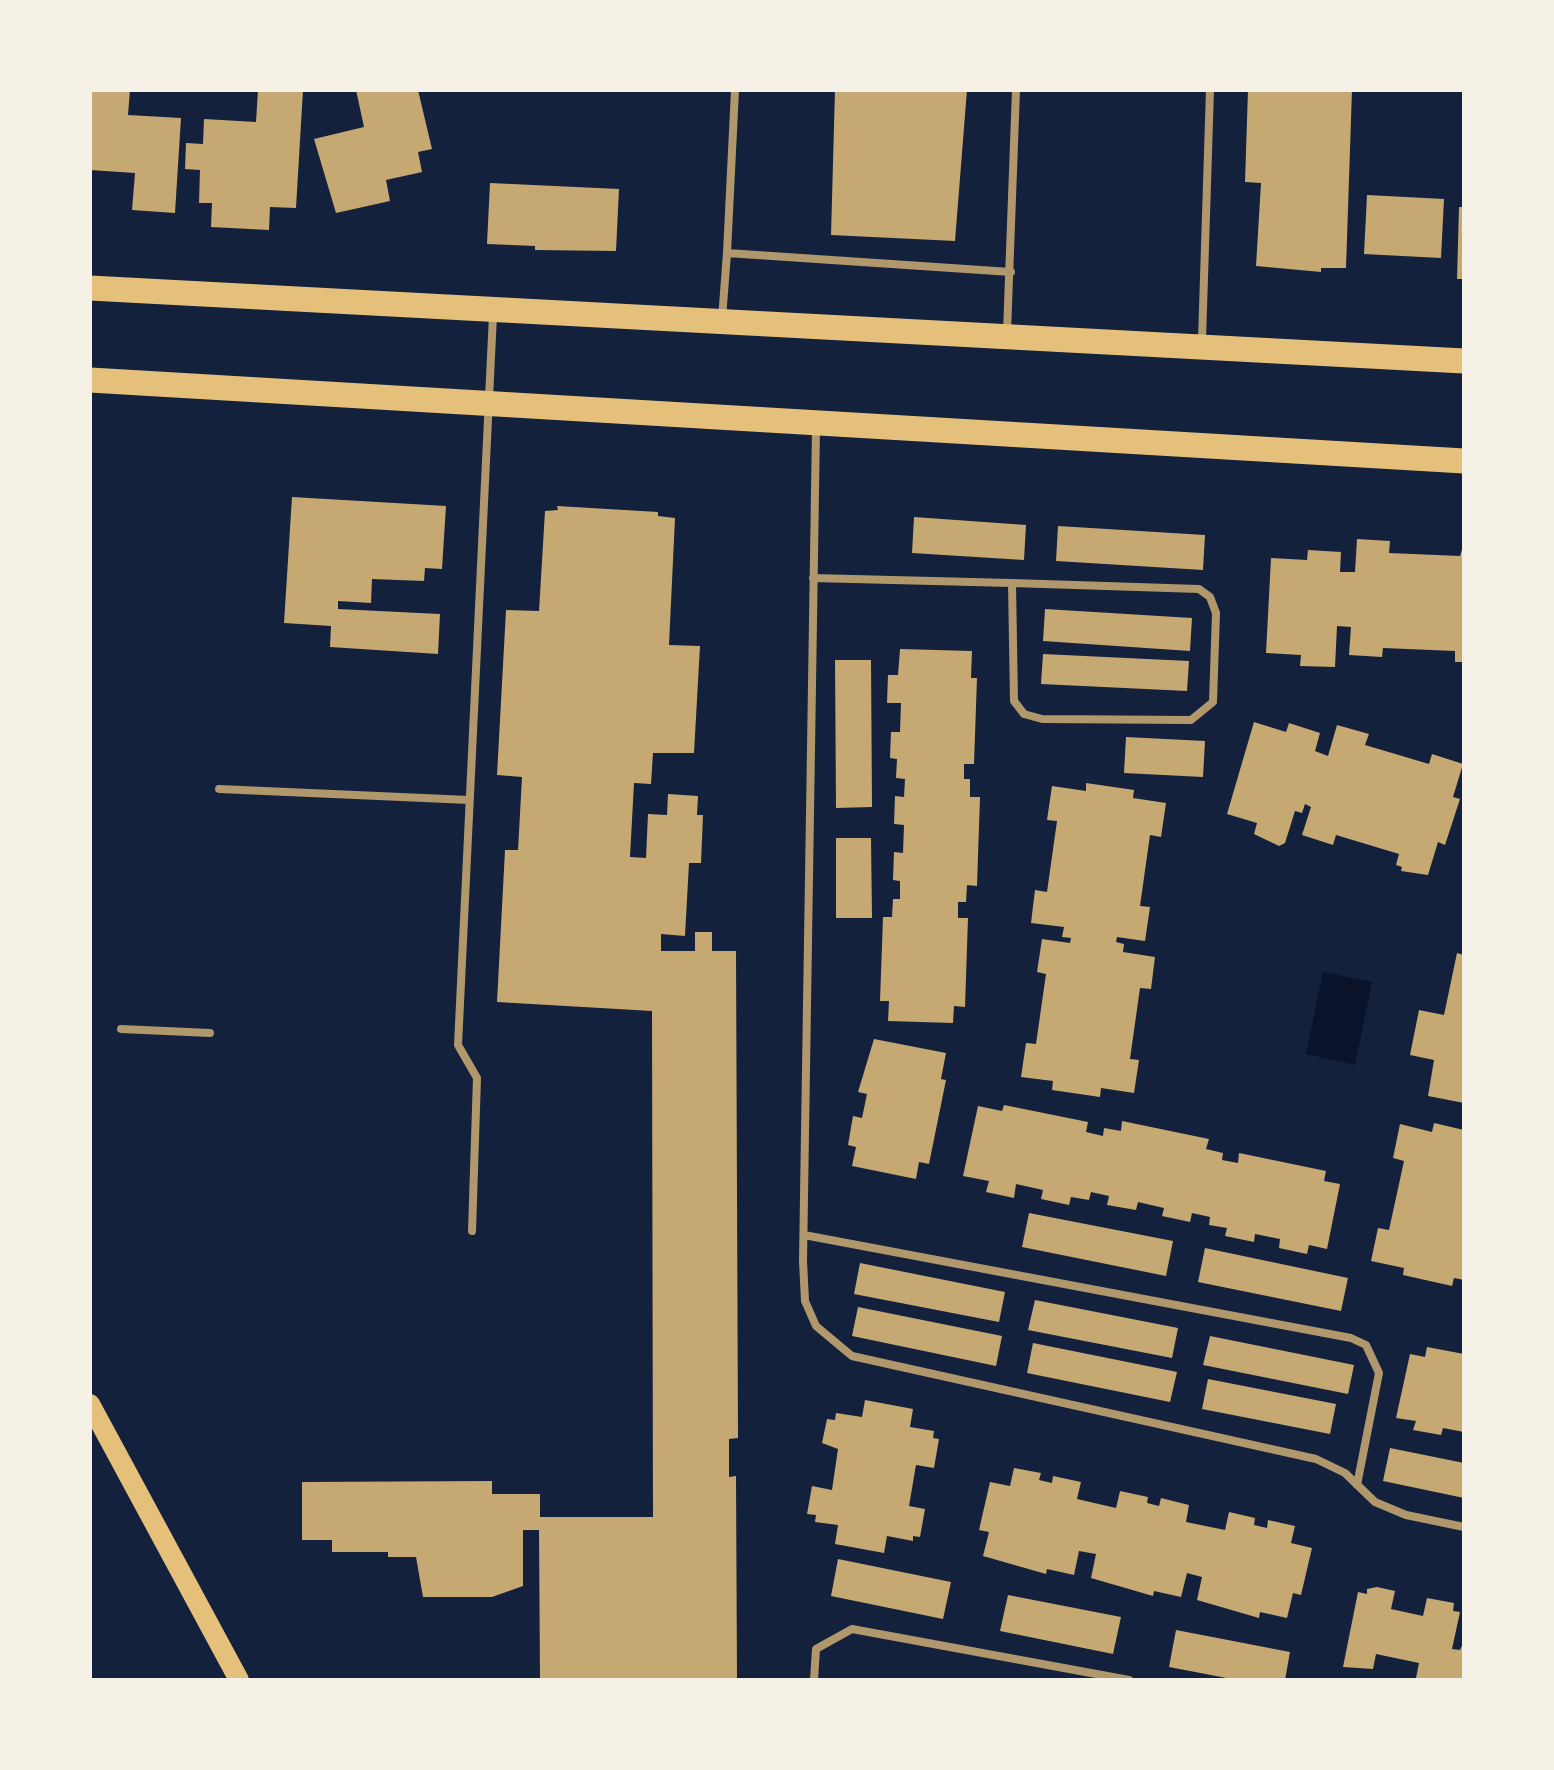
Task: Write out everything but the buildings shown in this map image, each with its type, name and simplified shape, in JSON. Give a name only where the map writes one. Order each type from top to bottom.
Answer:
[{"type":"main road","points":[[90,288],[1202,344],[1464,361]]},
{"type":"main road","points":[[90,380],[1464,461]]},
{"type":"main road","points":[[90,1404],[239,1680]]},
{"type":"lane","points":[[721,322],[735,90]]},
{"type":"lane","points":[[1007,336],[1016,90]]},
{"type":"lane","points":[[1202,344],[1210,90]]},
{"type":"lane","points":[[727,253],[1011,272]]},
{"type":"lane","points":[[472,1231],[477,1078],[458,1045],[494,310]]},
{"type":"lane","points":[[816,423],[804,1234],[805,1302],[816,1326],[852,1356],[1316,1460],[1345,1474],[1375,1502],[1406,1515],[1464,1527]]},
{"type":"lane","points":[[814,578],[1012,583],[1200,588],[1210,597],[1216,612],[1214,702],[1192,720],[1042,720],[1024,714],[1014,701],[1012,583]]},
{"type":"lane","points":[[219,789],[469,800]]},
{"type":"lane","points":[[121,1030],[210,1033]]},
{"type":"lane","points":[[804,1234],[1351,1338],[1366,1345],[1379,1373],[1358,1486]]},
{"type":"lane","points":[[814,1680],[816,1649],[852,1629],[1128,1680]]},
{"type":"water","points":[[1323,972],[1372,982],[1355,1065],[1306,1054]]}]
